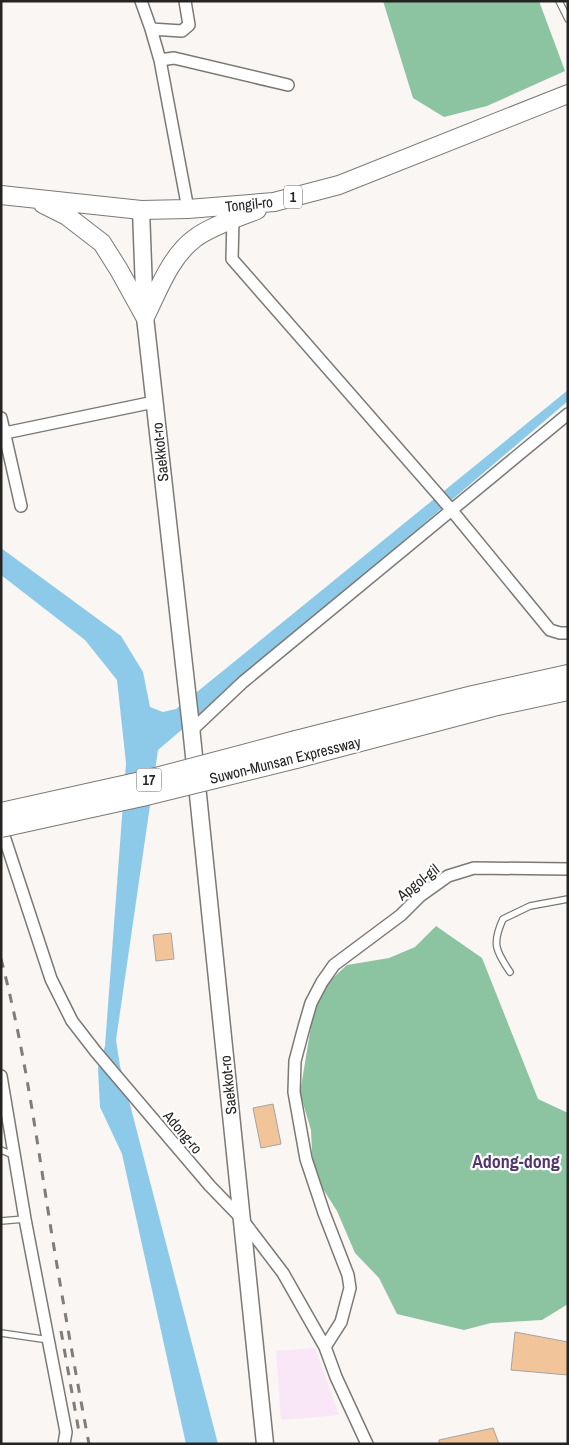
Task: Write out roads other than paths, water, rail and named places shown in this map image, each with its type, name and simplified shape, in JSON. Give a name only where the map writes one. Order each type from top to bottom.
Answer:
[{"type":"highway","name":"Suwon-Munsan Expressway","points":[[1,827],[142,796],[473,696],[568,675]]},
{"type":"highway","name":"Suwon-Munsan Expressway","points":[[1,813],[568,690]]},
{"type":"main road","name":"Tongil-ro","points":[[1,195],[140,210],[188,210],[274,202],[339,185],[568,94]]},
{"type":"main road","points":[[34,199],[68,216],[102,243],[145,317]]},
{"type":"main road","points":[[145,317],[174,260],[194,239],[274,202]]},
{"type":"street","points":[[141,1],[160,60],[188,210]]},
{"type":"street","points":[[151,29],[182,31],[189,25],[185,1]]},
{"type":"street","points":[[160,60],[174,58],[288,85]]},
{"type":"street","name":"Saekkot-ro","points":[[140,210],[145,317],[191,729],[265,1444]]},
{"type":"street","points":[[233,220],[232,259],[450,509],[550,630],[568,633]]},
{"type":"street","points":[[4,433],[154,402]]},
{"type":"street","points":[[191,729],[243,682],[450,509],[568,414]]},
{"type":"street","points":[[1,418],[21,506]]},
{"type":"street","name":"Adong-ro","points":[[1,827],[51,978],[72,1021],[210,1186],[242,1218],[283,1273],[325,1347],[367,1444]]},
{"type":"street","name":"Apgol-gil","points":[[325,1347],[341,1322],[350,1288],[348,1275],[324,1213],[306,1158],[294,1092],[296,1061],[311,1003],[334,965],[401,915],[420,896],[448,876],[474,868],[568,869]]},
{"type":"street","points":[[1,1076],[25,1220],[66,1432],[64,1444]]},
{"type":"lane","points":[[559,1],[568,19]]},
{"type":"lane","points":[[510,972],[498,955],[496,936],[503,919],[530,906],[568,899]]},
{"type":"lane","points":[[1,1150],[14,1155]]},
{"type":"lane","points":[[1,1221],[25,1220]]},
{"type":"lane","points":[[1,1333],[49,1340]]},
{"type":"water","points":[[568,390],[568,401],[158,750],[116,1040],[120,1066],[218,1444],[186,1444],[122,1154],[100,1107],[98,1068],[105,1046],[126,763],[117,680],[85,640],[1,575],[1,548],[121,636],[143,672],[150,707],[163,712],[176,709]]},
{"type":"railway","points":[[1,959],[23,1058],[59,1278],[89,1444]]},
{"type":"railway","points":[[61,1331],[79,1432]]},
{"type":"district","name":"Adong-dong","points":[[516,1161]]}]
